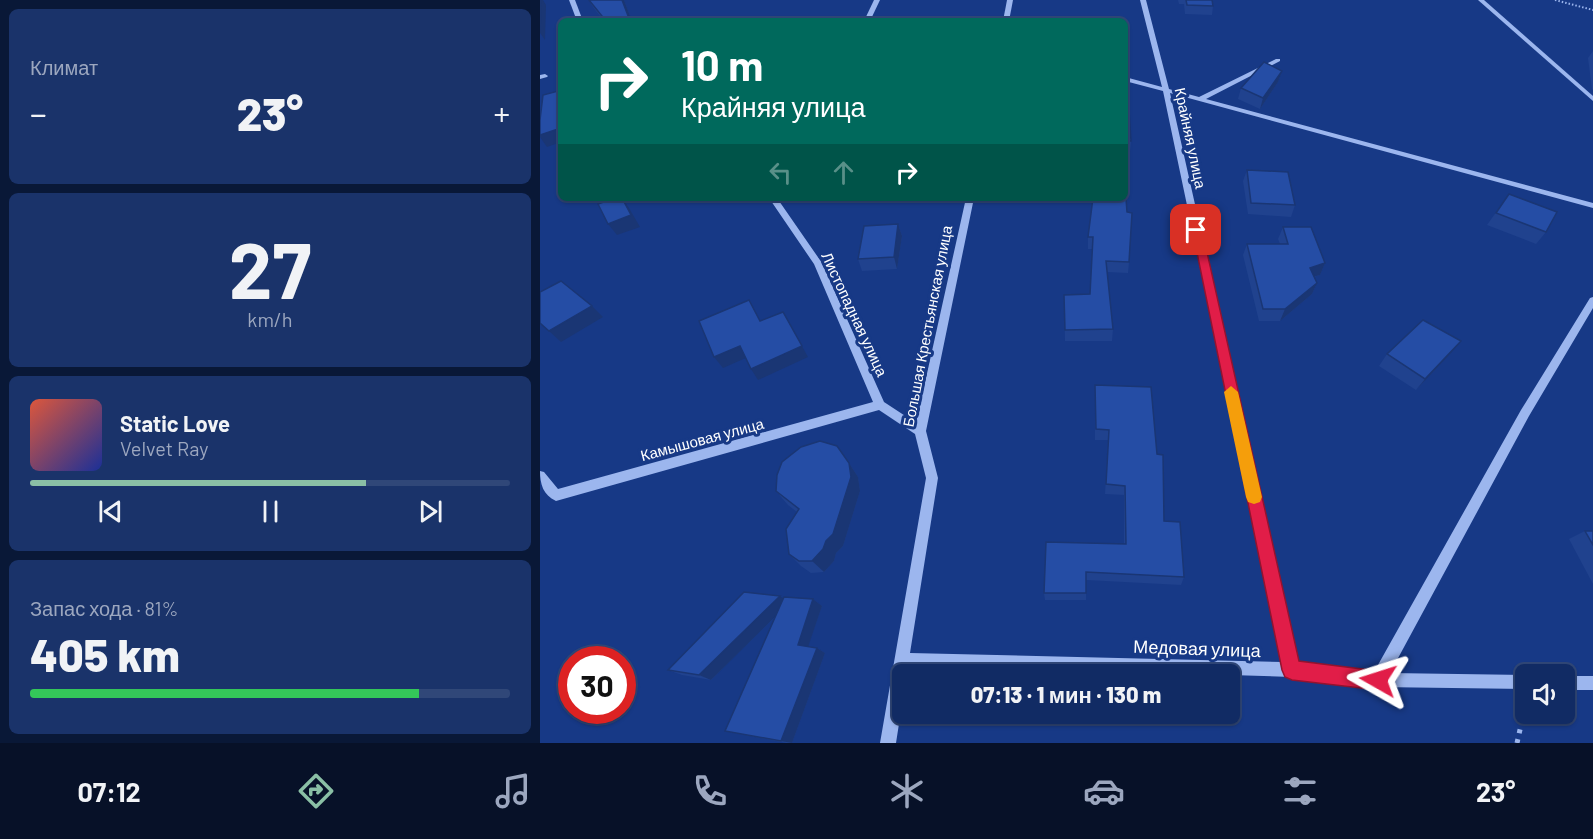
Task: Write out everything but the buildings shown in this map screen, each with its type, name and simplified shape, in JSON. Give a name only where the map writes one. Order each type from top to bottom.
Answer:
[{"type":"street","points":[[572,0],[579,18]]},
{"type":"street","points":[[868,18],[877,0]]},
{"type":"street","points":[[1007,18],[1010,0]]},
{"type":"street","name":"Крайняя улица","points":[[1143,0],[1166,91],[1292,670]]},
{"type":"street","points":[[1481,0],[1593,99]]},
{"type":"street","points":[[1199,100],[1278,60]]},
{"type":"street","points":[[1128,80],[1593,206]]},
{"type":"street","name":"Листопадная улица","points":[[775,201],[818,263],[880,405]]},
{"type":"street","name":"Большая Крестьянская улица","points":[[888,743],[932,478],[920,431],[969,201]]},
{"type":"street","points":[[1378,680],[1525,413],[1593,300]]},
{"type":"street","points":[[880,405],[920,431]]},
{"type":"street","name":"Камышовая улица","points":[[540,476],[556,495],[880,405]]},
{"type":"street","name":"Медовая улица","points":[[902,660],[1292,670],[1378,680],[1515,682]]},
{"type":"street","points":[[1575,683],[1593,683]]},
{"type":"path","points":[[1555,0],[1593,10]]},
{"type":"path","points":[[1517,743],[1521,724]]},
{"type":"slow traffic","points":[[1231,392],[1254,497]]},
{"type":"route","points":[[1196,230],[1292,670],[1378,680]]}]
